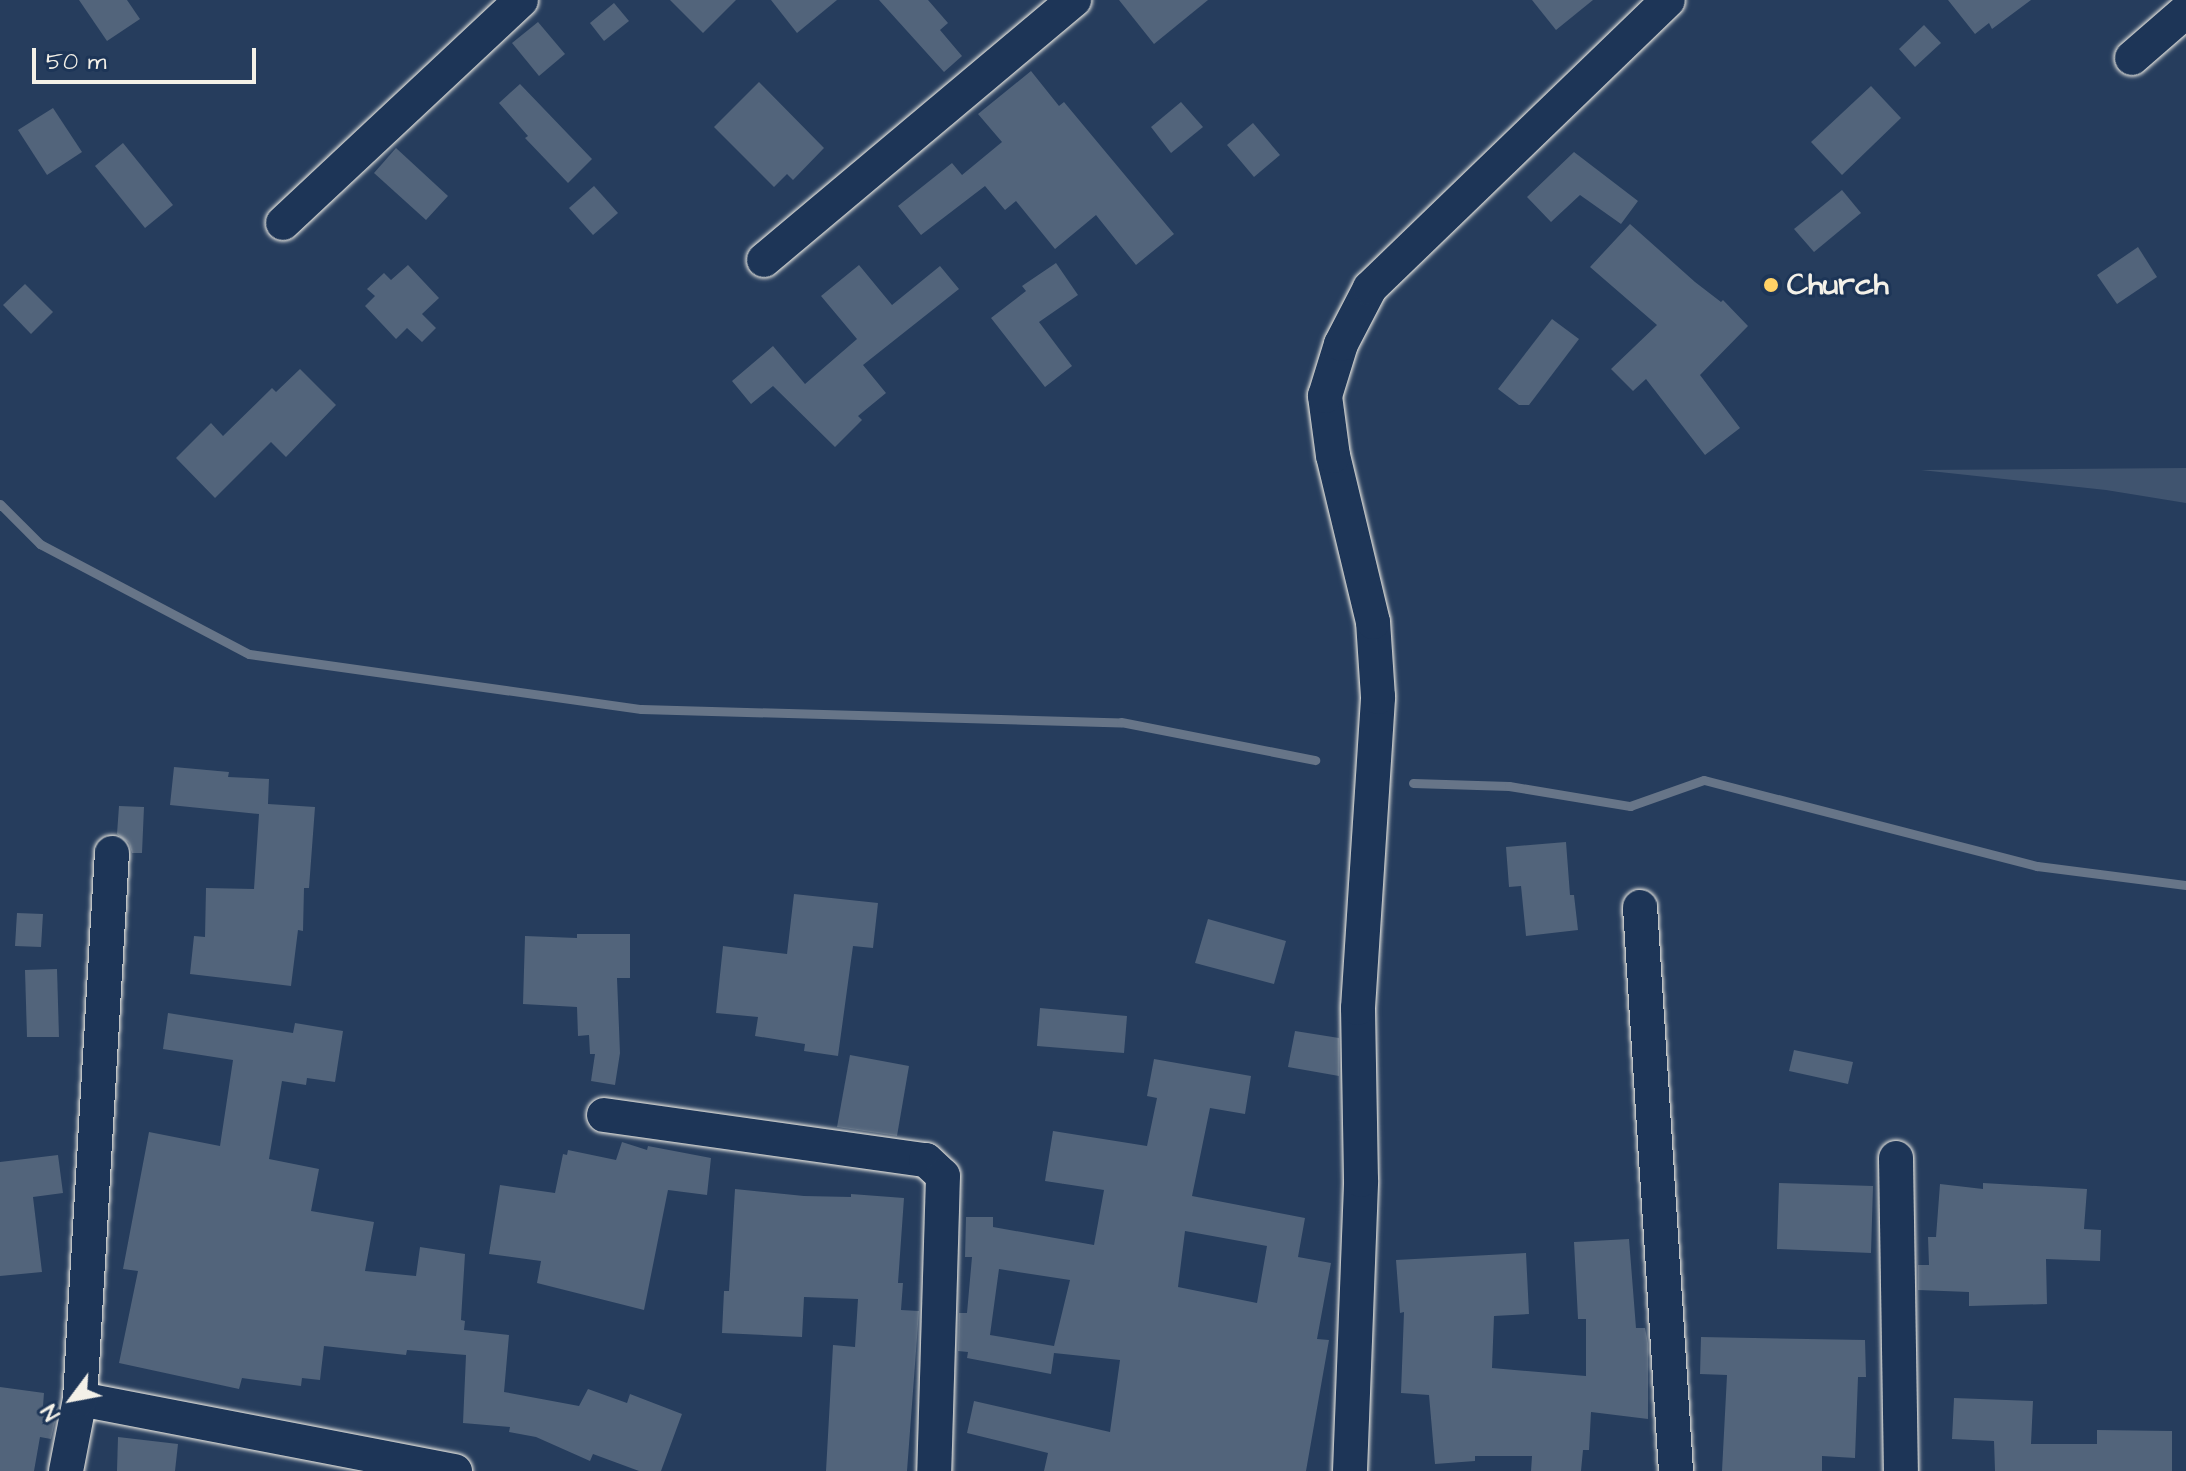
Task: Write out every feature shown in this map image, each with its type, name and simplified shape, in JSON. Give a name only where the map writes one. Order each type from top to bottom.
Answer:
[{"type":"street","points":[[283,223],[521,0]]},
{"type":"street","points":[[764,260],[1074,0]]},
{"type":"street","points":[[1350,1471],[1361,1180],[1358,1008],[1378,697],[1373,622],[1333,456],[1325,396],[1341,344],[1370,288],[1668,0]]},
{"type":"street","points":[[2132,58],[2186,11]]},
{"type":"street","points":[[66,1471],[80,1399],[112,853]]},
{"type":"street","points":[[1640,907],[1676,1471]]},
{"type":"street","points":[[604,1115],[926,1160],[943,1176],[934,1471]]},
{"type":"street","points":[[1896,1158],[1901,1471]]},
{"type":"street","points":[[80,1399],[455,1471]]},
{"type":"shaded area","points":[[2186,468],[2186,503],[2106,490],[1921,470]]},
{"type":"building","points":[[79,0],[127,0],[140,19],[107,41]]},
{"type":"building","points":[[670,0],[736,0],[703,33]]},
{"type":"building","points":[[771,0],[837,0],[797,33]]},
{"type":"building","points":[[879,0],[928,0],[948,23],[940,30],[962,56],[944,72]]},
{"type":"building","points":[[1119,0],[1208,0],[1154,44]]},
{"type":"building","points":[[1532,0],[1593,0],[1556,30]]},
{"type":"building","points":[[1948,0],[2031,0],[1992,29],[1989,23],[1975,34]]},
{"type":"building","points":[[614,3],[629,21],[604,41],[590,23]]},
{"type":"building","points":[[538,22],[565,54],[539,76],[512,43]]},
{"type":"building","points":[[1924,25],[1941,43],[1915,67],[1899,49]]},
{"type":"building","points":[[1031,71],[1059,106],[1064,102],[1174,234],[1136,265],[1096,215],[1055,249],[1016,201],[1005,210],[985,186],[921,235],[898,206],[952,163],[962,175],[1002,142],[978,114]]},
{"type":"building","points":[[759,82],[824,148],[793,180],[787,174],[774,187],[714,127]]},
{"type":"building","points":[[520,84],[592,159],[568,183],[525,138],[528,136],[499,103]]},
{"type":"building","points":[[1871,86],[1901,118],[1842,175],[1811,142]]},
{"type":"building","points":[[1181,102],[1203,127],[1171,153],[1151,127]]},
{"type":"building","points":[[53,108],[82,152],[47,175],[18,130]]},
{"type":"building","points":[[1253,123],[1280,155],[1254,177],[1227,145]]},
{"type":"building","points":[[123,143],[173,205],[145,228],[95,166]]},
{"type":"building","points":[[396,148],[448,196],[426,220],[374,173]]},
{"type":"building","points":[[1574,152],[1638,201],[1621,224],[1580,195],[1551,222],[1527,197]]},
{"type":"building","points":[[594,186],[618,213],[593,235],[569,208]]},
{"type":"building","points":[[1842,190],[1861,213],[1814,252],[1794,229]]},
{"type":"building","points":[[1630,224],[1695,282],[1721,302],[1723,300],[1748,326],[1700,375],[1740,428],[1705,455],[1646,379],[1633,391],[1611,369],[1657,325],[1590,267]]},
{"type":"building","points":[[2138,247],[2157,277],[2117,304],[2097,275]]},
{"type":"building","points":[[1056,263],[1078,295],[1039,322],[1072,366],[1045,387],[991,318],[1026,291],[1022,286]]},
{"type":"building","points":[[408,265],[439,298],[422,314],[436,328],[422,342],[407,328],[396,339],[365,306],[375,296],[367,289],[384,273],[391,280]]},
{"type":"building","points":[[859,265],[892,305],[940,266],[959,289],[863,365],[886,393],[858,416],[862,420],[835,447],[773,386],[751,404],[732,381],[773,346],[805,384],[857,339],[821,296]]},
{"type":"building","points":[[25,284],[53,312],[31,334],[3,305]]},
{"type":"building","points":[[1552,319],[1579,339],[1529,405],[1519,405],[1498,389]]},
{"type":"building","points":[[300,369],[336,405],[286,457],[271,442],[215,498],[176,458],[211,423],[223,436],[272,388],[276,392]]},
{"type":"building","points":[[174,767],[229,772],[228,777],[269,779],[268,804],[315,807],[309,888],[304,888],[303,931],[298,930],[291,986],[190,974],[194,936],[205,937],[206,888],[254,889],[259,814],[170,805]]},
{"type":"building","points":[[119,806],[144,807],[142,853],[132,853],[129,843],[117,834]]},
{"type":"building","points":[[1566,842],[1570,895],[1574,895],[1578,930],[1526,936],[1521,886],[1509,887],[1506,847]]},
{"type":"building","points":[[794,894],[878,903],[873,948],[853,946],[838,1056],[804,1051],[805,1044],[755,1036],[758,1017],[716,1013],[723,946],[787,954]]},
{"type":"building","points":[[17,913],[43,914],[41,947],[15,946]]},
{"type":"building","points":[[1208,919],[1286,941],[1274,984],[1195,963]]},
{"type":"building","points":[[577,934],[630,934],[630,978],[617,978],[620,1053],[615,1085],[591,1081],[595,1054],[590,1054],[589,1035],[578,1036],[577,1007],[523,1004],[525,936],[577,938]]},
{"type":"building","points":[[57,969],[59,1037],[27,1037],[25,970]]},
{"type":"building","points":[[1040,1008],[1127,1016],[1124,1053],[1037,1046]]},
{"type":"building","points":[[168,1013],[293,1033],[295,1023],[343,1031],[335,1082],[307,1078],[306,1085],[282,1081],[269,1159],[319,1169],[311,1211],[374,1222],[365,1271],[416,1276],[420,1247],[465,1254],[461,1320],[465,1321],[464,1330],[509,1335],[504,1392],[579,1406],[588,1389],[627,1403],[630,1394],[682,1414],[661,1471],[639,1471],[593,1454],[590,1461],[536,1437],[509,1432],[510,1427],[463,1423],[466,1355],[407,1350],[406,1355],[324,1346],[320,1380],[302,1378],[301,1386],[242,1378],[239,1389],[119,1363],[138,1271],[123,1269],[149,1132],[220,1146],[233,1060],[163,1049]]},
{"type":"building","points":[[1295,1031],[1339,1038],[1339,1076],[1288,1067]]},
{"type":"building","points":[[1794,1050],[1853,1062],[1848,1084],[1789,1071]]},
{"type":"building","points":[[850,1055],[909,1066],[897,1136],[837,1127]]},
{"type":"building","points":[[1154,1059],[1251,1076],[1245,1114],[1210,1108],[1192,1196],[1305,1218],[1298,1257],[1331,1263],[1317,1339],[1329,1340],[1306,1471],[1044,1471],[1048,1453],[967,1433],[974,1401],[1110,1432],[1120,1360],[1054,1353],[1051,1374],[967,1358],[968,1352],[958,1351],[959,1313],[967,1313],[972,1257],[965,1257],[966,1217],[993,1217],[993,1227],[1094,1245],[1104,1190],[1045,1181],[1053,1131],[1147,1146],[1157,1098],[1147,1096]],"holes":[[[1185,1231],[1267,1246],[1257,1303],[1178,1287]],[[999,1269],[1070,1280],[1054,1346],[990,1335]]]},
{"type":"building","points":[[622,1142],[647,1150],[648,1146],[711,1158],[707,1195],[668,1190],[644,1310],[537,1283],[541,1261],[489,1254],[500,1185],[555,1193],[563,1154],[567,1155],[568,1150],[616,1160]]},
{"type":"building","points":[[58,1155],[63,1193],[33,1197],[42,1272],[0,1276],[0,1162]]},
{"type":"building","points":[[1779,1183],[1873,1186],[1871,1253],[1777,1249]]},
{"type":"building","points":[[1983,1183],[2087,1189],[2084,1229],[2101,1230],[2100,1261],[2046,1259],[2047,1304],[1969,1306],[1969,1292],[1918,1290],[1918,1265],[1929,1265],[1928,1237],[1936,1237],[1940,1184],[1983,1189]]},
{"type":"building","points":[[735,1189],[804,1196],[851,1197],[851,1194],[904,1198],[898,1283],[903,1283],[901,1310],[919,1311],[907,1471],[826,1471],[833,1345],[855,1347],[858,1299],[804,1297],[802,1337],[722,1333],[724,1291],[729,1291]]},
{"type":"building","points":[[1629,1239],[1636,1328],[1645,1328],[1648,1343],[1648,1419],[1591,1412],[1589,1450],[1583,1450],[1581,1471],[1531,1471],[1532,1456],[1475,1456],[1475,1461],[1435,1464],[1429,1395],[1401,1393],[1404,1312],[1400,1313],[1396,1260],[1526,1253],[1529,1314],[1494,1316],[1492,1368],[1586,1376],[1586,1319],[1578,1319],[1574,1242]]},
{"type":"building","points":[[1701,1337],[1865,1340],[1866,1377],[1858,1377],[1855,1458],[1822,1456],[1822,1471],[1722,1471],[1727,1375],[1700,1374]]},
{"type":"building","points":[[0,1387],[44,1393],[43,1406],[58,1409],[51,1439],[40,1437],[34,1471],[0,1471]]},
{"type":"building","points":[[1954,1398],[2033,1401],[2031,1444],[2097,1444],[2097,1430],[2172,1431],[2172,1471],[1995,1471],[1994,1441],[1952,1439]]},
{"type":"building","points":[[118,1437],[178,1444],[175,1471],[117,1471]]},
{"type":"waterway","points":[[0,504],[40,544],[249,654],[641,709],[1121,722],[1315,760]]},
{"type":"waterway","points":[[1413,783],[1509,786],[1630,806],[1704,780],[2037,866],[2186,885]]},
{"type":"place","name":"Church","points":[[1771,285]]}]
